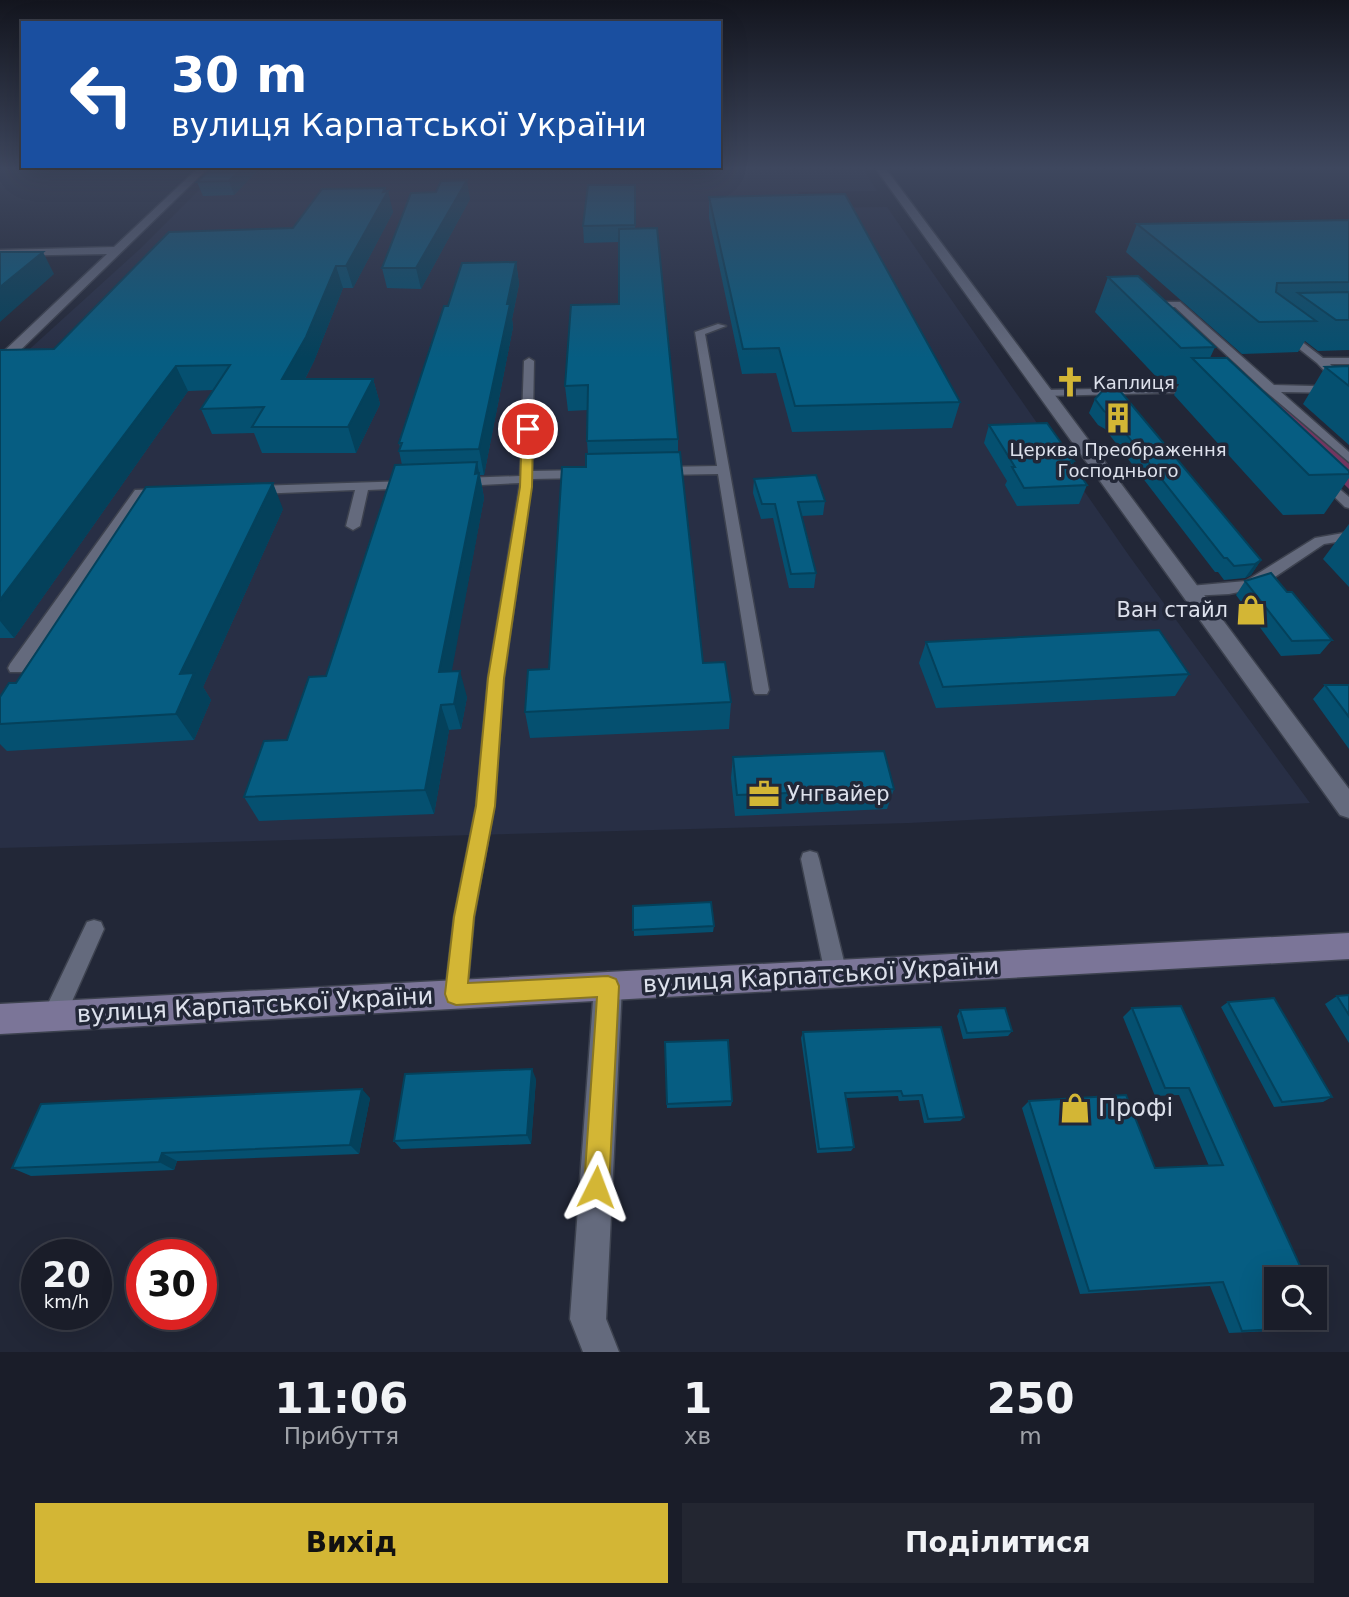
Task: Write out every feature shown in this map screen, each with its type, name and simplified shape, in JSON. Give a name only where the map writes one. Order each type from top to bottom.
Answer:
[{"type":"main road","name":"вулиця Карпатської України","points":[[0,1019],[1349,946]]},
{"type":"street","points":[[0,362],[135,232]]},
{"type":"street","points":[[927,232],[1349,808]]},
{"type":"street","points":[[0,253],[116,250]]},
{"type":"street","points":[[601,1352],[589,1319],[608,986]]},
{"type":"lane","points":[[1151,314],[1141,305],[1177,304],[1349,458]]},
{"type":"lane","points":[[1275,325],[1321,361],[1349,390]]},
{"type":"lane","points":[[721,326],[700,332],[761,690]]},
{"type":"lane","points":[[456,994],[464,917],[485,806],[496,678],[526,477],[529,361]]},
{"type":"lane","points":[[1321,361],[1349,361]]},
{"type":"lane","points":[[1251,389],[1349,390]]},
{"type":"lane","points":[[1045,393],[1215,390]]},
{"type":"lane","points":[[652,472],[722,470]]},
{"type":"lane","points":[[449,482],[596,473]]},
{"type":"lane","points":[[1319,476],[1349,504]]},
{"type":"lane","points":[[236,491],[421,484]]},
{"type":"lane","points":[[353,526],[362,487]]},
{"type":"lane","points":[[16,668],[139,493],[181,492]]},
{"type":"lane","points":[[1190,591],[1252,584],[1312,544],[1335,536],[1349,536]]},
{"type":"lane","points":[[810,859],[836,974]]},
{"type":"lane","points":[[54,1016],[94,929]]},
{"type":"shaded area","points":[[157,232],[904,232],[1130,557],[1310,803],[909,823],[0,848],[0,376]]},
{"type":"shaded area","points":[[1258,400],[1281,400],[1349,461],[1349,489]]},
{"type":"building","points":[[169,232],[365,232],[346,266],[336,266],[306,337],[282,379],[373,379],[348,427],[252,427],[264,407],[201,409],[230,365],[176,366],[0,600],[0,350],[54,349]]},
{"type":"building","points":[[396,232],[437,232],[416,268],[382,268]]},
{"type":"building","points":[[619,232],[657,232],[678,439],[587,441],[588,385],[565,386],[571,305],[619,304]]},
{"type":"building","points":[[717,232],[866,232],[960,402],[795,406],[779,348],[743,349]]},
{"type":"building","points":[[1147,232],[1349,232],[1349,282],[1277,283],[1276,292],[1316,321],[1259,322]]},
{"type":"building","points":[[0,252],[43,252],[0,287]]},
{"type":"building","points":[[516,262],[507,304],[510,304],[479,449],[399,451],[402,443],[399,443],[444,306],[448,306],[462,263]]},
{"type":"building","points":[[1138,276],[1215,347],[1181,348],[1108,277]]},
{"type":"building","points":[[1349,292],[1349,320],[1336,320],[1298,293]]},
{"type":"building","points":[[1192,358],[1227,358],[1349,471],[1349,474],[1309,475]]},
{"type":"building","points":[[1349,366],[1349,386],[1325,367]]},
{"type":"building","points":[[1116,386],[1261,560],[1255,564],[1234,566],[1224,558],[1111,415],[1104,411],[1095,399],[1106,387]]},
{"type":"building","points":[[1047,423],[1087,485],[1024,488],[1012,467],[1015,467],[989,425]]},
{"type":"building","points":[[680,452],[703,663],[725,662],[731,702],[525,712],[528,670],[549,669],[562,467],[586,467],[586,454]]},
{"type":"building","points":[[477,462],[475,474],[479,473],[439,672],[460,671],[454,704],[441,705],[425,790],[244,797],[264,741],[287,740],[309,677],[326,676],[395,465]]},
{"type":"building","points":[[816,475],[825,501],[798,502],[816,573],[791,574],[775,504],[762,504],[754,479]]},
{"type":"building","points":[[273,483],[180,674],[194,673],[176,714],[0,724],[0,697],[9,683],[16,683],[146,487]]},
{"type":"building","points":[[1271,573],[1287,592],[1292,592],[1332,640],[1292,641],[1245,581]]},
{"type":"building","points":[[1159,630],[1189,674],[943,687],[926,642]]},
{"type":"building","points":[[1325,685],[1349,685],[1349,717]]},
{"type":"building","points":[[884,751],[894,789],[737,795],[733,757]]},
{"type":"building","points":[[711,902],[714,926],[633,930],[633,906]]},
{"type":"building","points":[[1349,995],[1349,1015],[1337,996]]},
{"type":"building","points":[[1274,998],[1332,1097],[1282,1102],[1228,1002]]},
{"type":"building","points":[[1181,1006],[1301,1267],[1264,1267],[1264,1330],[1242,1331],[1223,1282],[1089,1291],[1029,1101],[1126,1095],[1155,1168],[1223,1165],[1189,1088],[1165,1088],[1132,1008]]},
{"type":"building","points":[[1005,1008],[1012,1031],[967,1033],[960,1010]]},
{"type":"building","points":[[941,1027],[964,1117],[928,1119],[922,1095],[903,1096],[901,1091],[845,1093],[854,1147],[819,1149],[803,1032]]},
{"type":"building","points":[[728,1040],[732,1101],[667,1104],[665,1042]]},
{"type":"building","points":[[532,1069],[527,1135],[394,1141],[405,1074]]},
{"type":"building","points":[[362,1089],[350,1145],[162,1153],[159,1162],[12,1168],[41,1104]]},
{"type":"place","name":"Каплиця","points":[[1070,382]]},
{"type":"place","name":"Церква Преображення Господнього","points":[[1118,418]]},
{"type":"place","name":"Ван стайл","points":[[1251,610]]},
{"type":"place","name":"Унгвайер","points":[[764,794]]},
{"type":"place","name":"Профі","points":[[1075,1108]]},
{"type":"route","points":[[528,429],[526,487],[496,678],[485,806],[464,917],[456,994],[608,986],[596,1187]]}]
